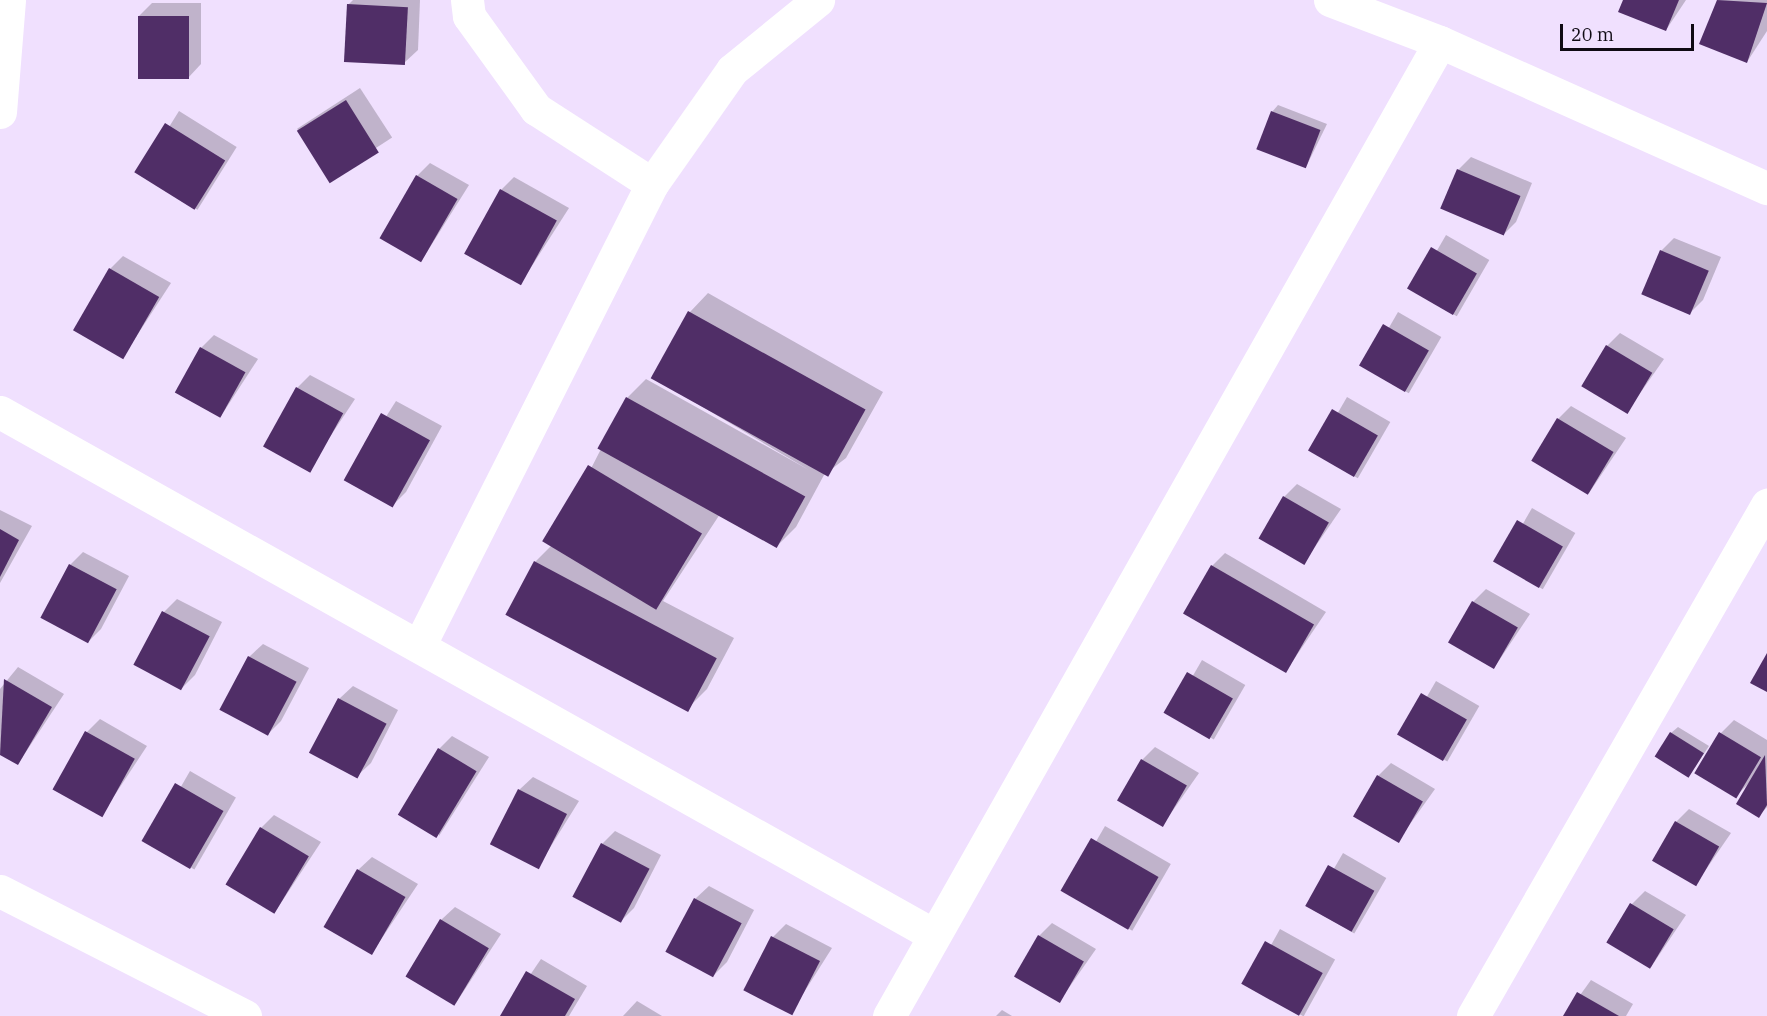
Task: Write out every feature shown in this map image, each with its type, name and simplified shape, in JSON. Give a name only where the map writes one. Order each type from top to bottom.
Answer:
[{"type":"street","points":[[0,112],[9,0]]},
{"type":"street","points":[[467,0],[469,16],[536,110],[652,184]]},
{"type":"street","points":[[419,646],[652,184],[732,70],[818,0]]},
{"type":"street","points":[[1330,0],[1440,42],[1767,188]]},
{"type":"street","points":[[889,1016],[1440,42]]},
{"type":"street","points":[[0,412],[934,935]]},
{"type":"street","points":[[1473,1016],[1767,505]]},
{"type":"street","points":[[0,891],[245,1016]]},
{"type":"building","points":[[1623,0],[1679,0],[1666,31],[1618,12]]},
{"type":"building","points":[[1717,0],[1767,3],[1747,63],[1699,44]]},
{"type":"building","points":[[347,4],[408,7],[405,65],[344,62]]},
{"type":"building","points":[[138,16],[189,16],[189,79],[138,79]]},
{"type":"building","points":[[346,100],[379,153],[330,183],[297,131]]},
{"type":"building","points":[[1271,111],[1320,130],[1306,168],[1256,149]]},
{"type":"building","points":[[165,123],[225,161],[194,210],[134,172]]},
{"type":"building","points":[[1457,169],[1521,196],[1504,236],[1440,209]]},
{"type":"building","points":[[416,175],[458,199],[421,262],[380,238]]},
{"type":"building","points":[[500,189],[557,221],[521,285],[464,254]]},
{"type":"building","points":[[1431,247],[1477,274],[1453,315],[1407,289]]},
{"type":"building","points":[[1660,250],[1709,271],[1690,315],[1641,294]]},
{"type":"building","points":[[109,268],[159,297],[123,359],[73,330]]},
{"type":"building","points":[[688,311],[866,409],[828,477],[651,378]]},
{"type":"building","points":[[1383,324],[1429,350],[1405,392],[1359,366]]},
{"type":"building","points":[[1606,345],[1652,373],[1628,414],[1581,386]]},
{"type":"building","points":[[200,347],[245,372],[220,418],[175,392]]},
{"type":"building","points":[[296,387],[343,413],[310,473],[263,446]]},
{"type":"building","points":[[626,397],[805,496],[777,548],[597,449]]},
{"type":"building","points":[[1332,409],[1378,436],[1354,477],[1308,451]]},
{"type":"building","points":[[381,413],[430,440],[393,507],[344,480]]},
{"type":"building","points":[[1557,418],[1614,452],[1588,495],[1531,461]]},
{"type":"building","points":[[588,465],[702,534],[656,610],[542,541]]},
{"type":"building","points":[[1283,496],[1329,522],[1304,565],[1258,538]]},
{"type":"building","points":[[1517,520],[1563,546],[1539,588],[1493,562]]},
{"type":"building","points":[[0,529],[19,540],[0,577]]},
{"type":"building","points":[[534,561],[717,658],[688,712],[505,615]]},
{"type":"building","points":[[69,564],[117,589],[88,643],[40,618]]},
{"type":"building","points":[[1211,565],[1314,624],[1286,673],[1183,613]]},
{"type":"building","points":[[1472,601],[1518,628],[1494,669],[1448,643]]},
{"type":"building","points":[[162,611],[210,636],[181,690],[133,665]]},
{"type":"building","points":[[1767,653],[1767,692],[1750,683]]},
{"type":"building","points":[[248,656],[297,682],[268,736],[219,710]]},
{"type":"building","points":[[1187,672],[1233,699],[1209,739],[1164,713]]},
{"type":"building","points":[[4,679],[52,707],[18,765],[0,755]]},
{"type":"building","points":[[1421,693],[1467,720],[1443,761],[1397,735]]},
{"type":"building","points":[[338,698],[387,724],[357,779],[309,753]]},
{"type":"building","points":[[85,731],[135,759],[102,817],[53,790]]},
{"type":"building","points":[[1670,732],[1704,753],[1689,778],[1655,757]]},
{"type":"building","points":[[1719,732],[1761,757],[1736,798],[1694,773]]},
{"type":"building","points":[[438,748],[477,771],[436,838],[398,815]]},
{"type":"building","points":[[1765,755],[1767,805],[1759,818],[1736,804]]},
{"type":"building","points":[[1141,759],[1187,786],[1163,827],[1117,801]]},
{"type":"building","points":[[1377,775],[1423,801],[1399,843],[1353,817]]},
{"type":"building","points":[[175,783],[223,811],[190,869],[142,841]]},
{"type":"building","points":[[518,789],[567,814],[539,869],[490,844]]},
{"type":"building","points":[[1675,821],[1719,847],[1696,886],[1652,861]]},
{"type":"building","points":[[260,827],[309,856],[274,914],[225,884]]},
{"type":"building","points":[[1091,838],[1159,877],[1128,930],[1060,891]]},
{"type":"building","points":[[601,843],[650,869],[621,923],[572,897]]},
{"type":"building","points":[[1328,865],[1374,891],[1352,932],[1305,906]]},
{"type":"building","points":[[357,869],[405,897],[372,955],[324,927]]},
{"type":"building","points":[[694,898],[742,923],[713,977],[665,952]]},
{"type":"building","points":[[1630,903],[1674,929],[1650,969],[1606,942]]},
{"type":"building","points":[[440,919],[489,948],[454,1006],[405,976]]},
{"type":"building","points":[[1038,935],[1084,962],[1060,1003],[1014,977]]},
{"type":"building","points":[[771,936],[820,961],[792,1015],[743,990]]},
{"type":"building","points":[[1265,941],[1323,973],[1299,1016],[1241,984]]},
{"type":"building","points":[[526,971],[575,999],[565,1016],[500,1016]]},
{"type":"building","points":[[1577,992],[1619,1016],[1563,1016]]}]
